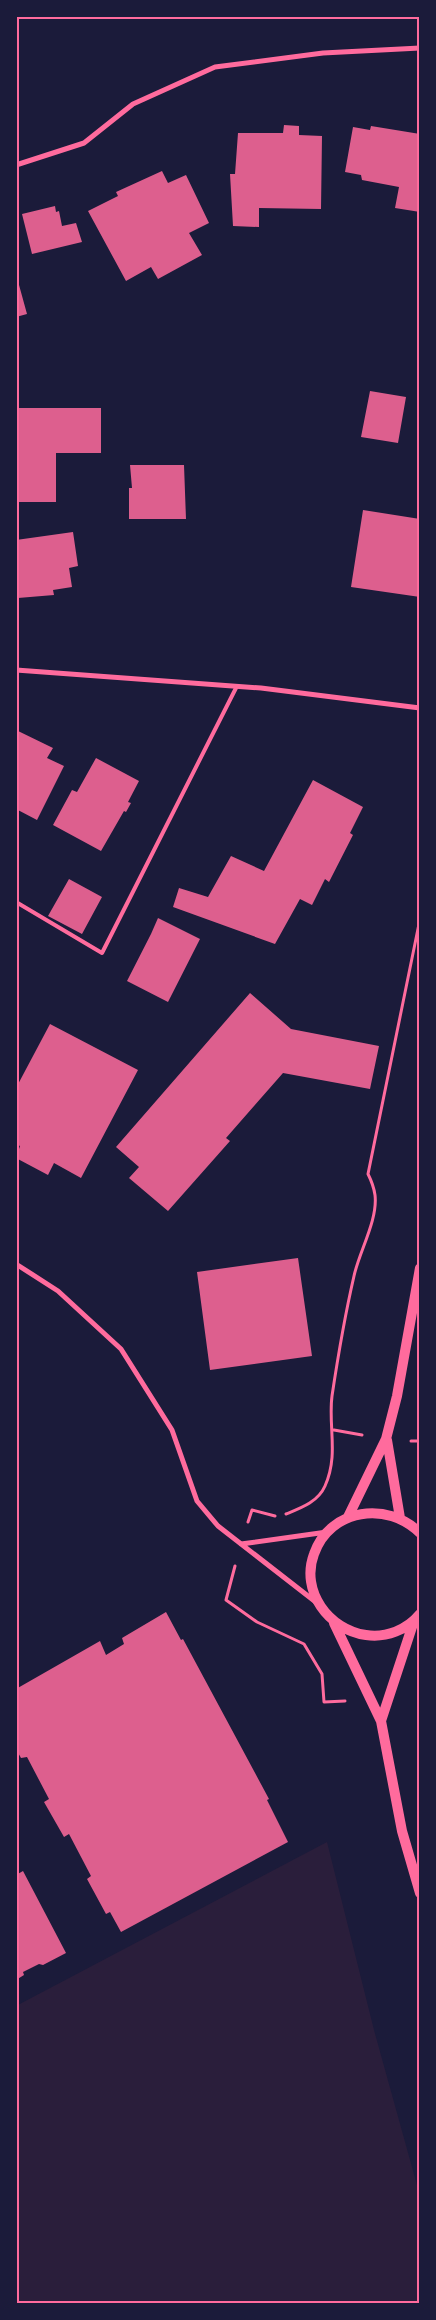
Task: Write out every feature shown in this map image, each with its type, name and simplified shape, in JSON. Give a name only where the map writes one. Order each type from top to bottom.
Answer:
[{"type":"main road","points":[[348,1517],[386,1439],[397,1396],[420,1268]]},
{"type":"main road","points":[[386,1439],[400,1518]]},
{"type":"main road","points":[[420,1533],[400,1518],[374,1512],[348,1517],[327,1532],[314,1554],[311,1580],[319,1605],[333,1622],[381,1721],[402,1831],[420,1893]]},
{"type":"main road","points":[[333,1622],[352,1633],[374,1636],[396,1632],[417,1617]]},
{"type":"main road","points":[[381,1721],[417,1617]]},
{"type":"street","points":[[16,165],[84,143],[133,104],[215,67],[323,53],[420,48]]},
{"type":"street","points":[[16,670],[237,686],[420,708]]},
{"type":"street","points":[[16,1264],[58,1291],[121,1350],[172,1430],[197,1501],[218,1526],[319,1605]]},
{"type":"street","points":[[241,1544],[327,1532]]},
{"type":"lane","points":[[16,902],[102,953],[237,686]]},
{"type":"path","points":[[252,1510],[278,1517],[308,1506],[324,1488],[332,1465],[334,1430],[332,1399],[346,1310],[356,1265],[370,1229],[376,1196],[368,1174],[420,919]]},
{"type":"path","points":[[241,1544],[226,1600],[257,1622],[304,1644],[322,1674],[324,1702],[372,1701]]},
{"type":"shaded area","points":[[327,1842],[374,2030],[420,2196],[420,2304],[16,2304],[16,2006]]},
{"type":"building","points":[[284,125],[299,126],[299,135],[322,136],[321,209],[259,208],[259,227],[233,226],[230,174],[235,174],[238,133],[283,133]]},
{"type":"building","points":[[371,126],[420,134],[420,212],[395,208],[399,187],[362,180],[361,175],[345,172],[353,127],[370,130]]},
{"type":"building","points":[[162,171],[168,183],[186,175],[209,223],[189,233],[202,255],[158,279],[151,267],[126,281],[88,211],[118,196],[116,192]]},
{"type":"building","points":[[55,206],[56,212],[59,211],[62,226],[76,223],[82,242],[32,254],[22,214]]},
{"type":"building","points":[[16,274],[27,314],[16,317]]},
{"type":"building","points":[[370,391],[406,397],[398,443],[361,437]]},
{"type":"building","points":[[16,408],[101,408],[101,453],[56,453],[56,502],[16,502]]},
{"type":"building","points":[[130,465],[184,465],[186,519],[129,519],[129,488],[132,488]]},
{"type":"building","points":[[363,510],[420,519],[420,597],[351,587]]},
{"type":"building","points":[[73,532],[78,566],[69,568],[72,587],[53,590],[54,595],[18,598],[16,540]]},
{"type":"building","points":[[16,730],[53,748],[47,758],[64,766],[37,820],[16,809]]},
{"type":"building","points":[[96,758],[139,781],[128,802],[131,803],[126,812],[124,811],[101,851],[53,825],[72,790],[77,792]]},
{"type":"building","points":[[313,780],[363,807],[350,833],[353,835],[329,882],[325,879],[312,905],[300,899],[275,944],[173,907],[179,888],[208,897],[231,856],[264,871]]},
{"type":"building","points":[[69,879],[102,897],[82,934],[48,916]]},
{"type":"building","points":[[158,918],[200,939],[168,1002],[127,981]]},
{"type":"building","points":[[250,993],[291,1029],[379,1046],[370,1089],[283,1073],[226,1138],[230,1141],[168,1211],[129,1178],[139,1167],[116,1147]]},
{"type":"building","points":[[50,1024],[138,1070],[81,1178],[54,1163],[48,1175],[16,1158],[20,1146],[16,1144],[16,1088]]},
{"type":"building","points":[[298,1258],[312,1356],[210,1370],[197,1272]]},
{"type":"building","points":[[166,1612],[181,1640],[183,1639],[269,1799],[267,1800],[288,1842],[121,1932],[110,1912],[106,1914],[87,1879],[91,1876],[69,1834],[64,1837],[44,1802],[49,1799],[27,1757],[21,1758],[16,1749],[16,1689],[100,1641],[106,1655],[124,1644],[122,1638]]},
{"type":"building","points":[[23,1871],[66,1953],[43,1965],[39,1964],[23,1972],[24,1975],[16,1980],[16,1875]]}]
